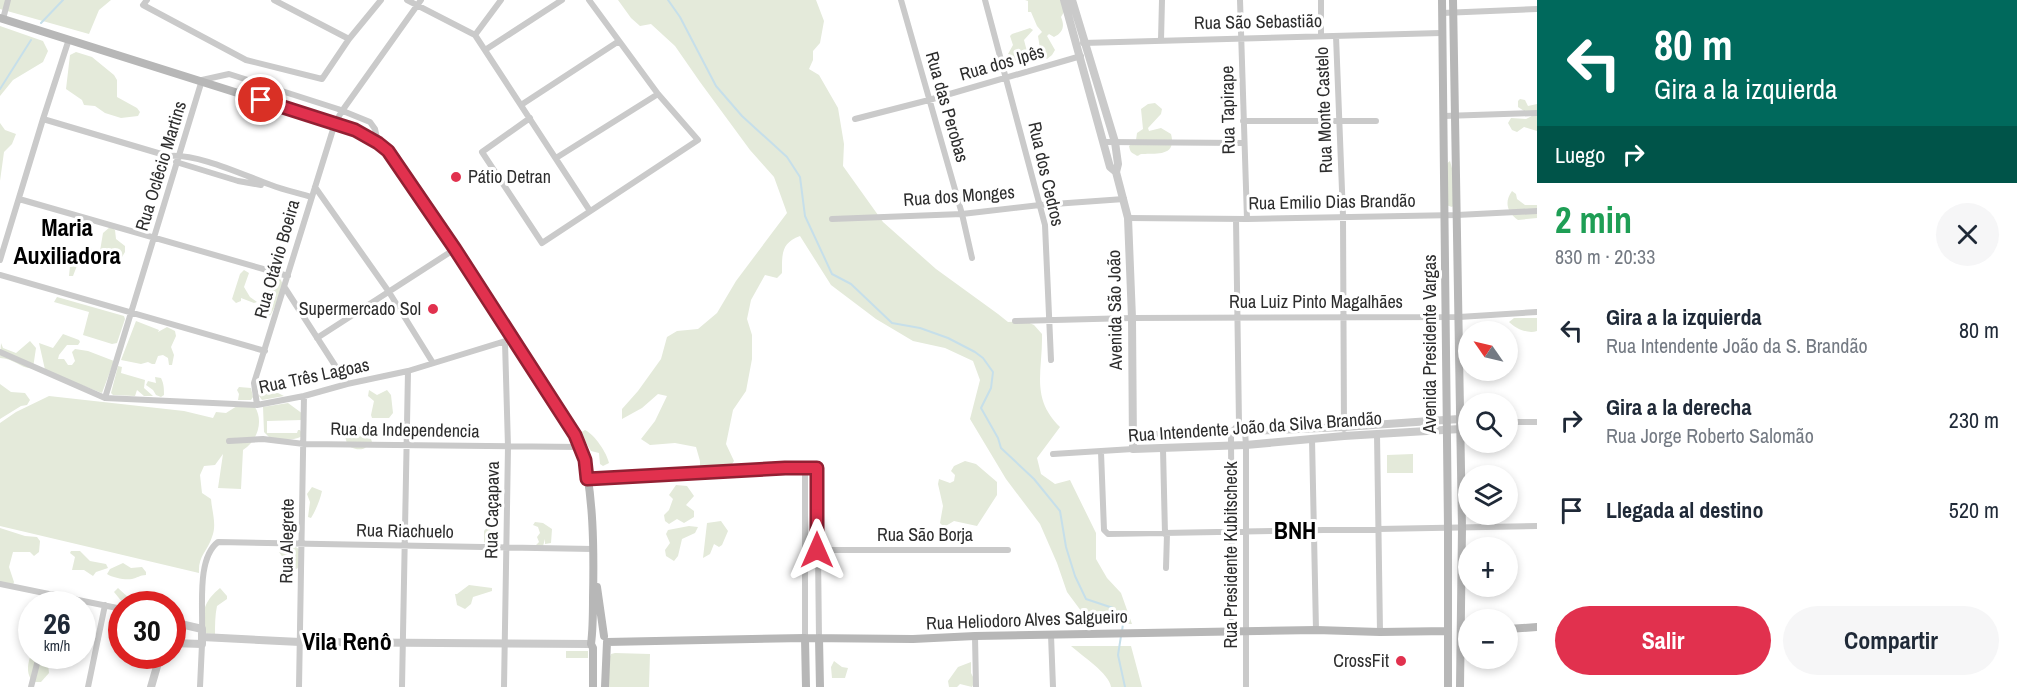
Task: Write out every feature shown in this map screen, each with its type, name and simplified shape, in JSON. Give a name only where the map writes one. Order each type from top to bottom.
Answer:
[{"type":"main road","name":"Avenida Presidente Vargas","points":[[1442,0],[1449,528],[1448,687]]},
{"type":"main road","name":"Avenida Presidente Vargas","points":[[1453,0],[1459,393]]},
{"type":"main road","points":[[1,19],[202,80],[361,132],[378,143],[394,158],[455,249],[509,341],[581,447],[587,479],[593,549],[593,687]]},
{"type":"main road","name":"Avenida Presidente Vargas","points":[[1460,453],[1464,609]]},
{"type":"main road","points":[[594,572],[606,641],[605,687]]},
{"type":"main road","name":"Rua Heliodoro Alves Salgueiro","points":[[606,641],[913,639],[1052,634],[1316,630],[1448,631],[1450,626],[1458,626]]},
{"type":"main road","points":[[1518,628],[1537,627]]},
{"type":"main road","points":[[592,643],[597,635],[606,641]]},
{"type":"main road","points":[[805,638],[806,687]]},
{"type":"main road","points":[[819,639],[820,687]]},
{"type":"main road","points":[[592,643],[598,651],[606,641]]},
{"type":"main road","name":"Avenida Presidente Vargas","points":[[1460,687],[1462,669]]},
{"type":"street","points":[[1,19],[8,0]]},
{"type":"street","points":[[147,0],[143,5],[246,60],[322,79],[349,39],[381,0]]},
{"type":"street","points":[[274,0],[349,39]]},
{"type":"street","points":[[407,0],[419,3],[475,35],[590,211]]},
{"type":"street","points":[[475,35],[501,0]]},
{"type":"street","points":[[485,50],[562,0]]},
{"type":"street","points":[[530,118],[482,152],[542,243],[698,140],[657,94],[589,0]]},
{"type":"street","name":"Rua das Perobas","points":[[901,0],[962,214],[972,258]]},
{"type":"street","name":"Rua dos Cedros","points":[[985,0],[1045,225],[1051,360]]},
{"type":"street","name":"Avenida São João","points":[[1064,0],[1115,142],[1118,164],[1116,171],[1128,218],[1132,318],[1133,449]]},
{"type":"street","name":"Avenida São João","points":[[1072,0],[1080,43]]},
{"type":"street","points":[[1161,40],[1162,0]]},
{"type":"street","name":"Rua Tapirape","points":[[1240,0],[1246,219]]},
{"type":"street","name":"Rua Monte Castelo","points":[[1321,0],[1321,36]]},
{"type":"street","name":"Rua Otávio Boeira","points":[[257,405],[254,383],[335,123],[419,3]]},
{"type":"street","points":[[1442,13],[1537,9]]},
{"type":"street","name":"Rua São Sebastião","points":[[1080,43],[1441,33]]},
{"type":"street","name":"Rua Monte Castelo","points":[[1336,36],[1343,216],[1344,431]]},
{"type":"street","points":[[0,260],[69,39]]},
{"type":"street","points":[[521,105],[619,41]]},
{"type":"street","name":"Rua dos Ipês","points":[[855,119],[1084,56]]},
{"type":"street","name":"Avenida São João","points":[[1084,56],[1110,167],[1116,171]]},
{"type":"street","points":[[202,80],[229,74],[342,111],[370,122],[375,129],[378,143]]},
{"type":"street","name":"Rua Oclêcio Martins","points":[[105,398],[202,80]]},
{"type":"street","points":[[556,158],[657,94]]},
{"type":"street","points":[[1444,116],[1537,112]]},
{"type":"street","points":[[43,119],[168,156],[178,163],[238,181],[273,186]]},
{"type":"street","points":[[1243,121],[1376,121]]},
{"type":"street","points":[[1105,142],[1243,143]]},
{"type":"street","points":[[168,156],[180,155],[311,197]]},
{"type":"street","points":[[315,187],[389,292],[433,363]]},
{"type":"street","points":[[19,199],[288,276]]},
{"type":"street","name":"Rua dos Monges","points":[[831,219],[962,214],[1124,199]]},
{"type":"street","name":"Rua Emilio Dias Brandão","points":[[1128,218],[1246,219],[1457,215],[1537,211]]},
{"type":"street","points":[[1236,219],[1239,424],[1245,432]]},
{"type":"street","points":[[316,338],[455,249]]},
{"type":"street","points":[[0,275],[265,351]]},
{"type":"street","points":[[285,288],[347,384]]},
{"type":"street","name":"Rua Luiz Pinto Magalhães","points":[[1015,321],[1343,316],[1459,317],[1537,312]]},
{"type":"street","name":"Rua Três Lagoas","points":[[0,352],[105,398],[257,405],[408,371],[509,341]]},
{"type":"street","name":"Rua Caçapava","points":[[504,687],[509,341]]},
{"type":"street","points":[[402,687],[408,371]]},
{"type":"street","name":"Rua Alegrete","points":[[299,687],[304,396]]},
{"type":"street","name":"Rua Intendente João da Silva Brandão","points":[[1133,436],[1344,431],[1458,419]]},
{"type":"street","points":[[1518,422],[1537,422]]},
{"type":"street","points":[[1231,433],[1239,424]]},
{"type":"street","name":"Rua Intendente João da Silva Brandão","points":[[1053,454],[1246,445],[1312,439],[1344,431],[1377,434],[1458,429]]},
{"type":"street","name":"Rua Presidente Kubitscheck","points":[[1245,432],[1246,687]]},
{"type":"street","name":"Rua Presidente Kubitscheck","points":[[1231,433],[1232,633]]},
{"type":"street","points":[[1377,434],[1380,632]]},
{"type":"street","points":[[1312,439],[1316,630]]},
{"type":"street","name":"Rua da Independencia","points":[[229,441],[263,440],[304,444],[407,446],[581,447]]},
{"type":"street","points":[[1163,449],[1166,568]]},
{"type":"street","points":[[1101,452],[1104,530],[1110,535],[1537,526]]},
{"type":"street","points":[[805,468],[805,638]]},
{"type":"street","points":[[587,479],[817,468],[819,639]]},
{"type":"street","name":"Rua Riachuelo","points":[[202,637],[203,581],[206,559],[211,548],[218,542],[593,549]]},
{"type":"street","name":"Rua São Borja","points":[[806,550],[1008,550]]},
{"type":"street","points":[[0,594],[1,584],[37,591]]},
{"type":"street","points":[[96,603],[108,606]]},
{"type":"street","points":[[88,687],[105,605]]},
{"type":"street","points":[[186,629],[202,637]]},
{"type":"street","points":[[1052,634],[1053,687]]},
{"type":"street","points":[[975,636],[976,687]]},
{"type":"street","points":[[200,687],[202,637]]},
{"type":"street","points":[[186,640],[202,637],[300,642],[592,643]]},
{"type":"street","points":[[32,687],[36,669]]},
{"type":"street","points":[[152,687],[157,669]]},
{"type":"green space","points":[[0,0],[111,0],[99,10],[89,34],[0,9]]},
{"type":"green space","points":[[618,0],[816,0],[824,21],[820,43],[813,51],[813,60],[809,69],[819,75],[838,108],[844,144],[843,166],[883,222],[936,269],[1008,322],[1025,321],[1034,325],[1042,334],[1041,394],[1051,416],[1060,427],[1037,458],[1041,474],[1055,484],[1070,480],[1096,533],[1096,559],[1107,578],[1121,593],[1132,624],[1090,623],[1067,592],[1040,524],[1006,479],[970,419],[980,380],[973,361],[945,348],[913,341],[876,319],[831,285],[800,236],[789,242],[784,250],[782,273],[777,278],[765,275],[751,300],[747,319],[752,335],[752,359],[746,391],[733,410],[726,444],[734,461],[728,470],[700,475],[700,461],[696,447],[675,443],[650,445],[641,439],[655,421],[667,396],[658,394],[642,408],[622,419],[622,409],[661,359],[667,337],[677,331],[698,329],[717,313],[736,281],[787,213],[774,177],[750,150],[675,46],[651,24],[640,26]]},
{"type":"green space","points":[[1025,0],[1063,0],[1062,29],[1054,37],[1049,34],[1047,36],[1055,50],[1047,59],[1041,55],[1038,36],[1042,32],[1031,12],[1028,12],[1028,1]]},
{"type":"green space","points":[[0,26],[43,41],[48,51],[43,62],[13,80],[0,96]]},
{"type":"green space","points":[[1030,28],[1033,30],[1024,40],[1030,63],[1022,66],[1008,54],[1013,45],[1010,36]]},
{"type":"green space","points":[[76,52],[92,57],[114,75],[117,80],[117,97],[137,108],[140,112],[138,116],[121,118],[105,113],[95,106],[84,105],[82,100],[66,89],[70,55]]},
{"type":"green space","points":[[1520,99],[1525,100],[1528,106],[1537,104],[1537,131],[1524,127],[1517,132],[1512,130],[1508,123],[1511,118],[1526,119],[1532,116],[1518,107]]},
{"type":"green space","points":[[1155,103],[1162,109],[1161,114],[1148,128],[1149,131],[1161,128],[1171,134],[1171,147],[1164,152],[1137,156],[1131,152],[1129,146],[1136,140],[1137,133],[1143,129],[1141,109],[1148,104]]},
{"type":"green space","points":[[0,123],[5,130],[16,134],[12,144],[4,152],[0,181]]},
{"type":"green space","points":[[1450,161],[1453,172],[1454,205],[1452,207],[1446,205],[1445,165]]},
{"type":"green space","points":[[1512,191],[1525,205],[1537,205],[1537,218],[1518,220],[1514,217],[1507,203]]},
{"type":"green space","points":[[110,227],[115,230],[116,239],[125,246],[125,252],[122,257],[117,257],[104,265],[92,258],[100,251],[103,233]]},
{"type":"green space","points":[[91,248],[93,252],[78,263],[73,276],[69,276],[71,256],[78,257]]},
{"type":"green space","points":[[244,270],[249,273],[244,287],[250,297],[257,302],[241,298],[241,301],[236,303],[232,299],[240,274]]},
{"type":"green space","points":[[277,273],[285,292],[268,319],[263,320],[258,312],[268,288],[267,278]]},
{"type":"green space","points":[[57,297],[124,316],[117,343],[112,344],[83,335],[89,312],[54,302]]},
{"type":"green space","points":[[1514,318],[1537,318],[1537,331],[1522,330],[1518,328],[1518,321],[1510,321]]},
{"type":"green space","points":[[136,321],[159,330],[158,332],[167,327],[175,331],[176,336],[171,347],[174,355],[172,365],[169,365],[168,358],[163,355],[158,356],[155,364],[121,360]]},
{"type":"green space","points":[[63,334],[80,342],[78,345],[67,345],[59,355],[58,359],[64,359],[68,365],[72,365],[75,361],[72,352],[75,349],[88,351],[114,361],[102,393],[53,374],[46,374],[39,343],[53,348]]},
{"type":"green space","points":[[30,341],[36,348],[33,368],[0,358],[1,343],[3,348],[16,353]]},
{"type":"green space","points":[[118,366],[122,367],[121,373],[145,380],[144,388],[153,396],[144,396],[137,390],[135,396],[113,395],[111,393]]},
{"type":"green space","points":[[155,377],[161,378],[163,382],[164,395],[161,397],[146,385],[148,381],[156,383]]},
{"type":"green space","points":[[0,384],[11,392],[25,393],[30,400],[27,405],[21,406],[0,419]]},
{"type":"green space","points":[[260,384],[284,396],[262,400],[259,396]]},
{"type":"green space","points":[[239,387],[251,388],[253,397],[251,400],[238,400]]},
{"type":"green space","points":[[369,390],[377,395],[387,390],[391,395],[393,413],[389,418],[372,418],[374,401],[368,396]]},
{"type":"green space","points":[[49,396],[184,411],[213,418],[216,412],[226,413],[237,406],[255,407],[259,419],[258,431],[252,442],[243,450],[241,489],[218,488],[223,454],[215,465],[204,466],[200,475],[202,493],[211,499],[214,523],[212,537],[201,558],[199,573],[0,526],[0,423],[16,412]]},
{"type":"green space","points":[[288,403],[303,414],[302,420],[267,421],[267,433],[297,433],[300,430],[303,435],[292,439],[270,438],[264,432],[263,407]]},
{"type":"green space","points":[[354,424],[361,428],[360,436],[371,439],[372,442],[364,449],[348,446],[344,434]]},
{"type":"green space","points":[[585,430],[600,445],[609,463],[603,466],[600,464],[599,453],[591,451],[581,439],[582,432]]},
{"type":"green space","points":[[1413,454],[1413,473],[1387,473],[1387,455]]},
{"type":"green space","points":[[965,461],[976,464],[997,482],[997,495],[977,526],[954,521],[944,527],[940,523],[943,506],[939,479],[950,483],[954,481],[955,475],[951,471],[954,466]]},
{"type":"green space","points":[[676,485],[687,486],[694,496],[686,505],[694,511],[694,517],[684,523],[677,519],[669,524],[665,521],[664,515],[669,510],[673,499],[669,495]]},
{"type":"green space","points":[[312,487],[322,491],[311,518],[308,517],[310,502],[307,494]]},
{"type":"green space","points":[[721,521],[728,531],[722,545],[719,547],[714,544],[710,554],[703,558],[707,523]]},
{"type":"green space","points":[[535,522],[543,523],[552,529],[551,543],[545,544],[545,539],[543,546],[536,545],[539,542],[537,537],[540,533],[538,527],[533,525]]},
{"type":"green space","points":[[489,525],[490,536],[498,540],[495,545],[489,546],[484,542],[484,531]]},
{"type":"green space","points":[[689,526],[698,527],[695,533],[682,539],[678,556],[674,561],[666,556],[665,550],[670,543],[666,534],[668,530]]},
{"type":"green space","points":[[0,528],[25,536],[37,537],[40,541],[39,552],[34,556],[30,552],[13,552],[9,567],[14,582],[12,588],[0,583]]},
{"type":"green space","points":[[290,544],[301,550],[300,567],[292,571],[283,571],[284,559],[279,552],[282,547]]},
{"type":"green space","points":[[80,551],[90,561],[106,564],[108,568],[96,572],[93,576],[84,570],[72,570],[75,557],[70,553]]},
{"type":"green space","points":[[123,563],[131,568],[142,567],[146,575],[126,579],[107,574],[110,569]]},
{"type":"green space","points":[[469,585],[492,588],[492,591],[473,597],[471,604],[465,609],[457,605],[455,594]]},
{"type":"green space","points":[[220,588],[227,599],[217,606],[215,634],[203,633],[205,608],[210,598]]},
{"type":"green space","points":[[1071,646],[1131,646],[1142,687],[1111,687],[1106,676]]},
{"type":"green space","points":[[566,651],[588,651],[588,658],[566,658]]},
{"type":"green space","points":[[611,654],[650,654],[649,687],[608,687],[609,659]]},
{"type":"green space","points":[[834,661],[848,668],[845,678],[832,678],[831,667]]},
{"type":"green space","points":[[971,662],[971,673],[975,681],[972,687],[960,684],[957,687],[949,687],[948,681],[958,667]]},
{"type":"green space","points":[[28,669],[49,669],[49,673],[41,682],[33,682]]},
{"type":"waterway","points":[[41,23],[63,0]]},
{"type":"waterway","points":[[668,0],[680,17],[716,86],[742,116],[787,157],[800,177],[805,216],[832,274],[851,284],[892,323],[920,328],[948,338],[983,358],[993,372],[991,388],[981,408],[1001,448],[1034,479],[1060,511],[1066,547],[1075,576],[1086,599],[1113,608],[1123,624],[1122,631]]},
{"type":"waterway","points":[[0,89],[31,40]]},
{"type":"waterway","points":[[1121,636],[1118,655],[1125,687]]},
{"type":"place","name":"Pátio Detran","points":[[456,177]]},
{"type":"place","name":"Supermercado Sol","points":[[433,309]]},
{"type":"place","name":"CrossFit","points":[[1401,661]]},
{"type":"district","name":"Maria Auxiliadora","points":[[67,242]]},
{"type":"district","name":"BNH","points":[[1295,531]]},
{"type":"district","name":"Vila Renô","points":[[347,642]]},
{"type":"route","points":[[261,100],[355,130],[367,135],[388,151],[455,249],[575,435],[585,460],[587,479],[817,468],[817,550]]}]
